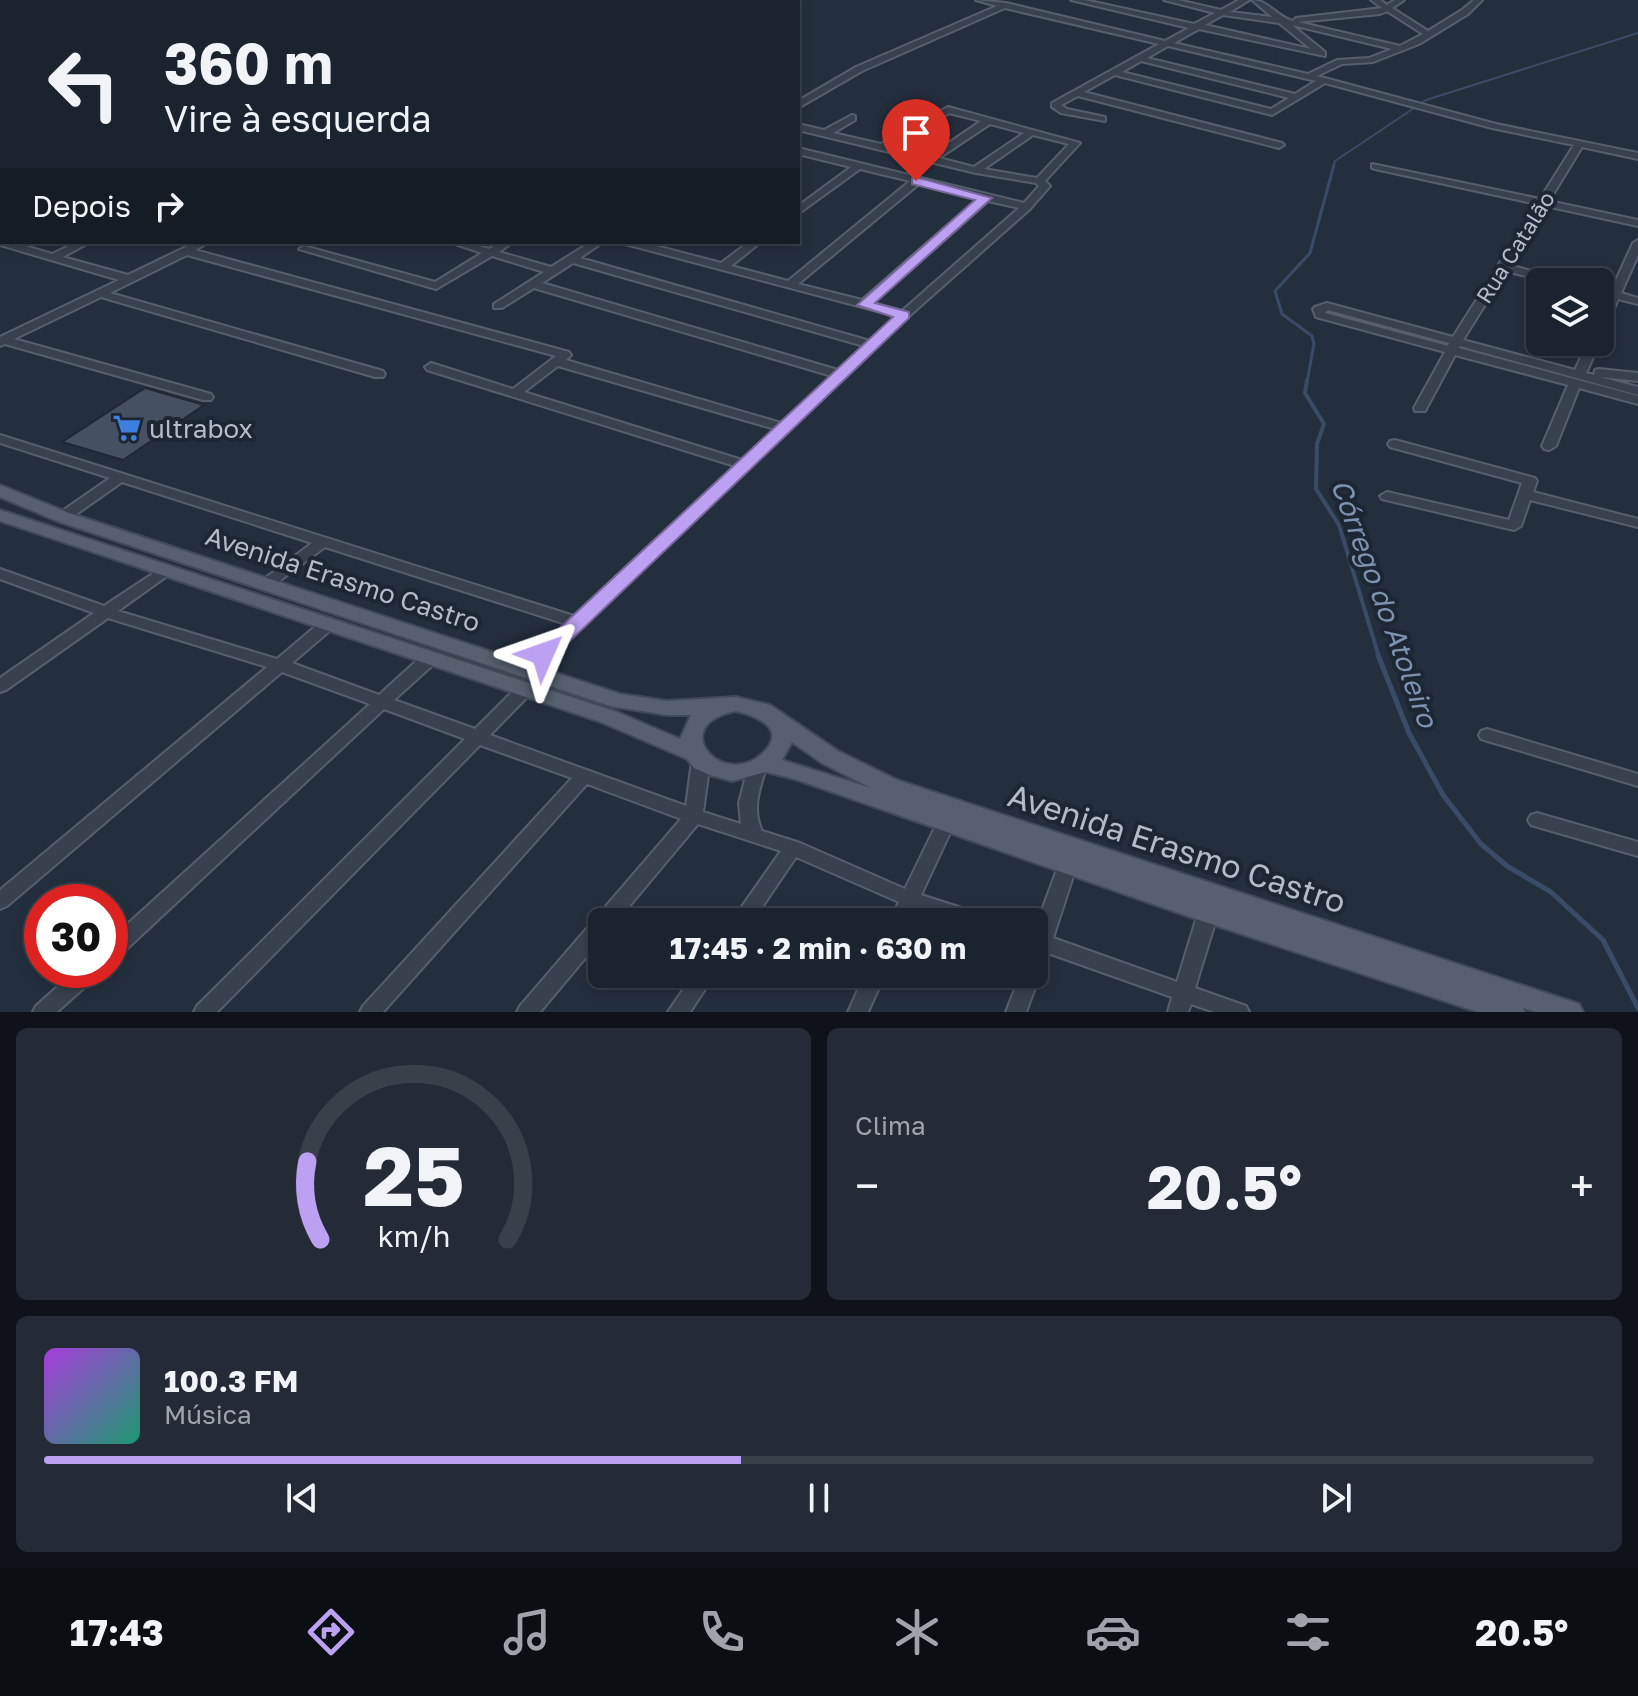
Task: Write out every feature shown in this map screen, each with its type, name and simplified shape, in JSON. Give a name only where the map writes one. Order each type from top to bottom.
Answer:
[{"type":"main road","name":"Avenida Erasmo Castro","points":[[0,490],[63,517],[265,585],[525,680],[697,757]]},
{"type":"main road","name":"Avenida Erasmo Castro","points":[[3,518],[430,658],[618,701],[667,708],[720,707]]},
{"type":"main road","points":[[752,705],[777,718],[784,742],[777,755],[760,766],[727,771],[697,757],[689,742],[697,721],[720,707],[752,705]]},
{"type":"main road","name":"Avenida Erasmo Castro","points":[[777,718],[804,743],[844,767],[889,786],[1570,1012]]},
{"type":"main road","name":"Avenida Erasmo Castro","points":[[760,766],[798,771],[1208,913],[1512,1012]]},
{"type":"street","points":[[980,0],[1310,76],[1579,145],[1638,156]]},
{"type":"street","points":[[800,104],[859,69],[1018,0]]},
{"type":"street","points":[[1075,0],[1322,54],[1340,62]]},
{"type":"street","points":[[1168,0],[1223,13],[1283,21],[1400,48]]},
{"type":"street","points":[[1102,119],[1054,106],[1245,0]]},
{"type":"street","points":[[1256,0],[1322,54]]},
{"type":"street","points":[[1375,0],[1429,35]]},
{"type":"street","points":[[1283,21],[1380,12],[1400,0]]},
{"type":"street","points":[[1310,76],[1340,62],[1370,60],[1429,35],[1478,0]]},
{"type":"street","points":[[1420,28],[1439,29]]},
{"type":"street","points":[[1139,58],[1297,97]]},
{"type":"street","points":[[1340,62],[1343,84]]},
{"type":"street","points":[[1113,72],[1272,112],[1323,80]]},
{"type":"street","points":[[1076,93],[1279,145]]},
{"type":"street","points":[[883,147],[948,110],[1075,143],[1039,181]]},
{"type":"street","points":[[826,133],[852,118]]},
{"type":"street","points":[[932,159],[988,121]]},
{"type":"street","points":[[204,1012],[476,738],[577,622],[904,315],[1044,189],[1039,181],[976,170],[800,127]]},
{"type":"street","points":[[976,170],[1031,132]]},
{"type":"street","name":"Rua Catalão","points":[[1420,408],[1454,346],[1579,145]]},
{"type":"street","points":[[800,152],[1026,207]]},
{"type":"street","points":[[800,210],[858,166]]},
{"type":"street","points":[[1375,166],[1638,223]]},
{"type":"street","points":[[790,285],[916,181]]},
{"type":"street","points":[[864,305],[985,198]]},
{"type":"street","points":[[1638,243],[1615,295],[1638,301]]},
{"type":"street","points":[[7,244],[129,279]]},
{"type":"street","points":[[28,250],[40,244]]},
{"type":"street","points":[[54,257],[81,244]]},
{"type":"street","points":[[2,341],[200,244]]},
{"type":"street","points":[[313,244],[304,249],[436,286],[505,244]]},
{"type":"street","points":[[461,244],[553,271]]},
{"type":"street","points":[[498,306],[595,244]]},
{"type":"street","points":[[637,244],[904,315]]},
{"type":"street","points":[[660,250],[668,244]]},
{"type":"street","points":[[722,267],[753,244]]},
{"type":"street","points":[[186,251],[467,326],[784,428]]},
{"type":"street","points":[[571,259],[872,345]]},
{"type":"street","points":[[1503,267],[1526,273]]},
{"type":"street","points":[[533,284],[841,375]]},
{"type":"street","points":[[99,293],[379,374]]},
{"type":"street","points":[[1454,346],[1327,306],[1319,309],[1320,315],[1638,391]]},
{"type":"street","points":[[2,341],[207,397]]},
{"type":"street","points":[[1549,446],[1588,356]]},
{"type":"street","points":[[515,393],[561,358]]},
{"type":"street","points":[[431,367],[744,465]]},
{"type":"street","points":[[1578,377],[1638,377]]},
{"type":"street","points":[[1578,377],[1638,400]]},
{"type":"street","points":[[0,439],[577,622]]},
{"type":"street","points":[[1387,496],[1514,526],[1530,481],[1395,444]]},
{"type":"street","points":[[63,517],[121,477]]},
{"type":"street","points":[[1525,494],[1638,523]]},
{"type":"street","points":[[265,585],[323,541]]},
{"type":"street","points":[[0,686],[166,570]]},
{"type":"street","points":[[0,574],[105,612],[280,665],[694,816],[793,848],[937,908]]},
{"type":"street","points":[[0,901],[328,624]]},
{"type":"street","points":[[128,936],[384,704],[430,658]]},
{"type":"street","points":[[1487,735],[1638,780]]},
{"type":"street","points":[[616,908],[694,816],[697,757]]},
{"type":"street","points":[[756,836],[748,824],[745,805],[760,766]]},
{"type":"street","points":[[370,1012],[584,776]]},
{"type":"street","points":[[1537,820],[1638,849]]},
{"type":"street","points":[[906,908],[946,822]]},
{"type":"street","points":[[751,908],[793,848]]},
{"type":"street","points":[[1048,915],[1068,864]]},
{"type":"street","points":[[1181,1002],[1208,913]]},
{"type":"street","points":[[527,1012],[588,941]]},
{"type":"street","points":[[1048,945],[1181,1002],[1239,1012]]},
{"type":"street","points":[[43,1012],[70,988]]},
{"type":"street","points":[[678,1012],[695,988]]},
{"type":"street","points":[[858,1012],[869,988]]},
{"type":"street","points":[[1016,1012],[1025,988]]},
{"type":"building","name":"ultrabox","points":[[145,388],[204,405],[123,460],[62,442]]},
{"type":"waterway","name":"Córrego do Atoleiro","points":[[1333,167],[1335,161],[1426,100],[1638,33]]},
{"type":"waterway","name":"Córrego do Atoleiro","points":[[1307,382],[1314,344],[1312,336],[1282,314],[1275,291],[1310,253],[1334,165]]},
{"type":"waterway","name":"Córrego do Atoleiro","points":[[1307,380],[1305,393],[1324,424],[1317,444],[1316,489],[1339,525],[1379,657]]},
{"type":"waterway","name":"Córrego do Atoleiro","points":[[1378,655],[1409,733],[1443,795],[1481,844],[1507,866],[1551,892],[1603,940],[1638,1008]]},
{"type":"place","name":"ultrabox","points":[[127,428]]},
{"type":"route","points":[[543,654],[904,315],[864,305],[985,198],[916,181]]}]
